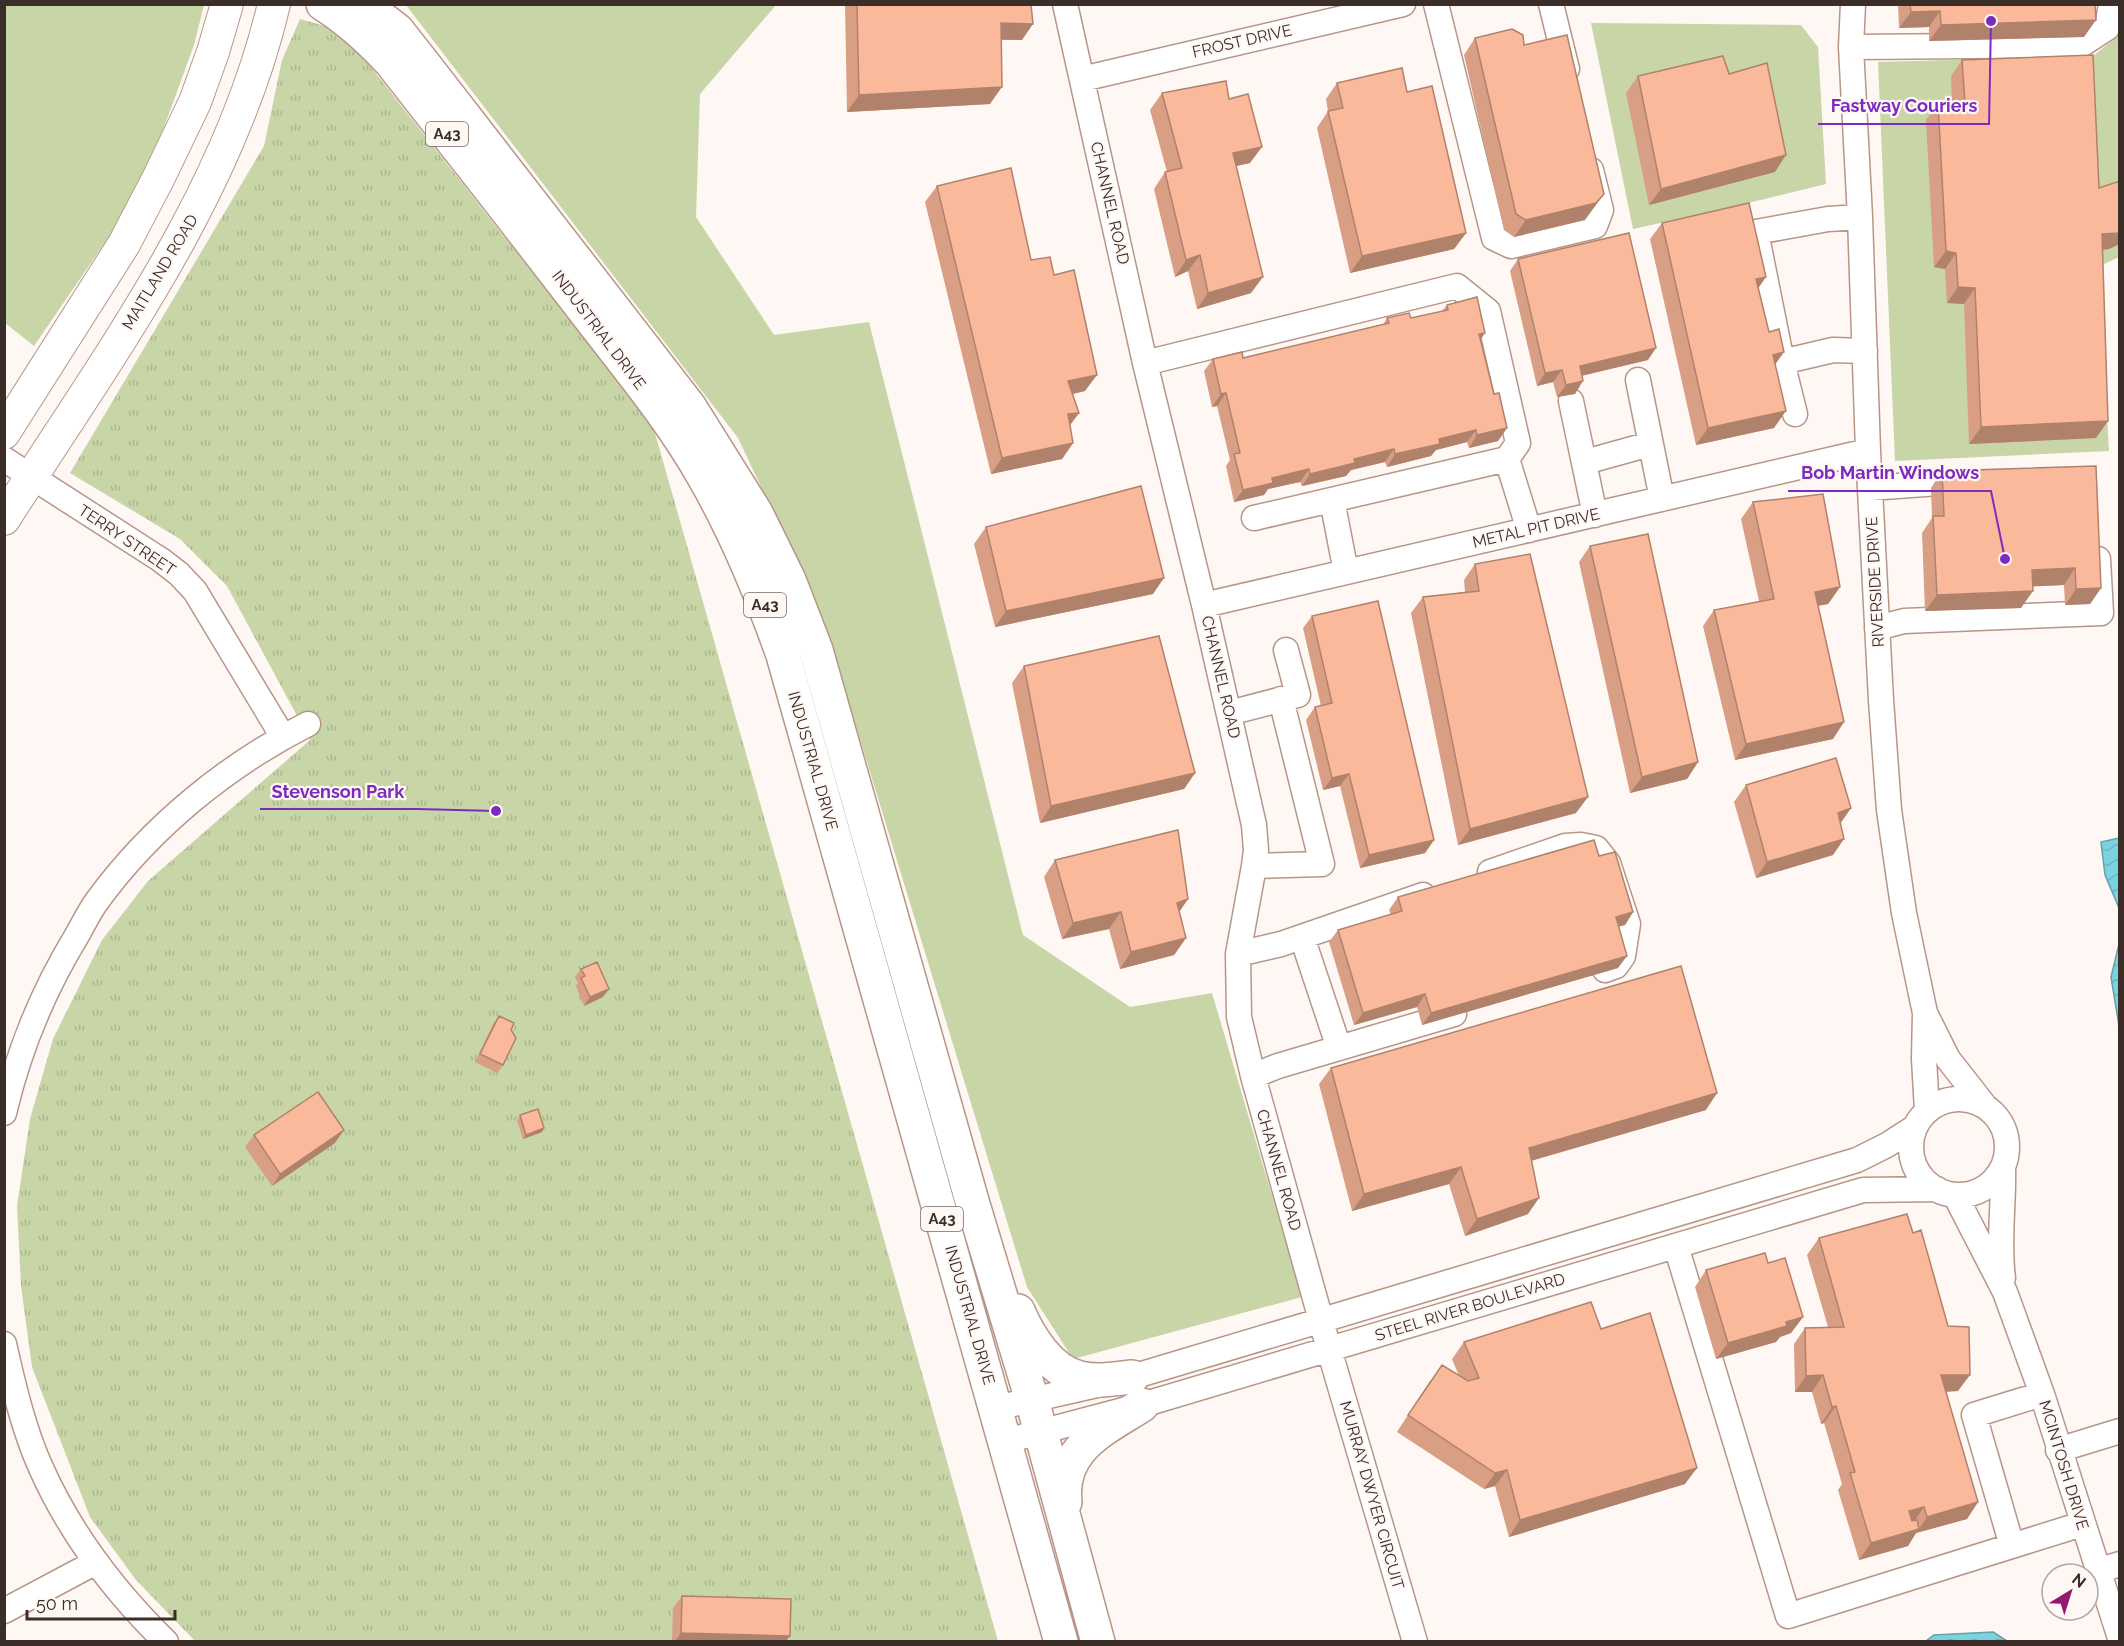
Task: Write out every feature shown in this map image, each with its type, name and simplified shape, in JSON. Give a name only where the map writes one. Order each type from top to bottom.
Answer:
[{"type":"highway","name":"INDUSTRIAL DRIVE","points":[[323,4],[365,35],[390,61],[526,235],[666,417],[703,475],[733,530],[760,591],[783,655],[1061,1641]]},
{"type":"highway","name":"INDUSTRIAL DRIVE","points":[[363,4],[397,30],[689,406],[756,513],[789,580],[816,650],[972,1201],[1032,1400],[1098,1641]]},
{"type":"highway","name":"A43","points":[[378,4],[397,30]]},
{"type":"highway","points":[[972,1201],[1022,1322],[1049,1360],[1066,1374],[1137,1391],[1092,1437],[1072,1460],[1067,1470],[1064,1487],[1069,1535]]},
{"type":"main road","points":[[4,434],[124,244],[195,102],[227,4]]},
{"type":"main road","name":"MAITLAND ROAD","points":[[4,519],[170,259],[200,203],[224,154],[249,90],[274,4]]},
{"type":"street","name":"CHANNEL ROAD","points":[[1065,4],[1145,363],[1204,605],[1254,825],[1256,850],[1238,954],[1239,1017],[1252,1076],[1329,1349]]},
{"type":"street","name":"FROST DRIVE","points":[[1082,79],[1368,8],[1403,4]]},
{"type":"street","points":[[1436,4],[1494,238],[1511,246],[1595,226],[1601,210],[1587,153]]},
{"type":"street","points":[[1551,4],[1573,96]]},
{"type":"street","name":"RIVERSIDE DRIVE","points":[[1853,4],[1851,47],[1877,628],[1889,810],[1904,913],[1924,1013],[1921,1119]]},
{"type":"street","points":[[1851,47],[1911,36],[2080,45],[2108,28],[2111,4]]},
{"type":"street","points":[[1795,414],[1782,362],[1756,232],[1828,219],[1860,218]]},
{"type":"street","points":[[1145,363],[1457,286],[1488,311],[1518,443],[1507,459],[1254,518]]},
{"type":"street","points":[[1782,362],[1833,350],[1865,351]]},
{"type":"street","points":[[1638,380],[1662,499]]},
{"type":"street","points":[[1571,401],[1595,515]]},
{"type":"street","points":[[1585,462],[1650,444]]},
{"type":"street","name":"METAL PIT DRIVE","points":[[1204,605],[1868,451]]},
{"type":"street","name":"TERRY STREET","points":[[4,459],[180,574],[195,591],[283,737]]},
{"type":"street","points":[[1507,459],[1529,530]]},
{"type":"street","points":[[1870,488],[1991,480]]},
{"type":"street","points":[[1332,500],[1346,572]]},
{"type":"street","points":[[1877,628],[1904,621],[2101,613],[2096,532]]},
{"type":"street","points":[[1229,713],[1298,695],[1286,650]]},
{"type":"street","points":[[1254,866],[1322,864],[1281,699]]},
{"type":"street","points":[[4,1113],[15,1070],[38,1008],[97,902],[136,855],[179,812],[227,772],[283,737],[309,724]]},
{"type":"street","points":[[1238,954],[1302,937],[1565,846],[1581,845],[1596,849],[1608,863],[1628,924],[1623,956],[1616,966],[1583,976]]},
{"type":"street","points":[[1302,937],[1339,1048]]},
{"type":"street","points":[[1252,1076],[1278,1066],[1472,1009]]},
{"type":"street","name":"RIVERSIDE DRIVE","points":[[1924,1013],[1948,1059],[1984,1105]]},
{"type":"street","points":[[1965,1099],[1984,1105],[1997,1116],[2005,1132],[2008,1151],[2003,1168],[1990,1184],[1974,1193],[1946,1192],[1922,1177],[1913,1161],[1911,1146],[1921,1119],[1945,1100],[1965,1099]]},
{"type":"street","name":"STEEL RIVER BOULEVARD","points":[[1006,1441],[1040,1432],[1137,1391],[1322,1322],[1857,1160],[1887,1145],[1921,1119]]},
{"type":"street","name":"MCINTOSH DRIVE","points":[[2003,1168],[2004,1200],[2000,1254],[2005,1292]]},
{"type":"street","name":"STEEL RIVER BOULEVARD","points":[[996,1408],[1032,1400],[1137,1391],[1329,1349],[1863,1190],[1946,1192]]},
{"type":"street","name":"MCINTOSH DRIVE","points":[[1946,1192],[2005,1292],[2042,1394],[2082,1524],[2108,1567],[2120,1638]]},
{"type":"street","points":[[1676,1245],[1788,1616],[2082,1524]]},
{"type":"street","points":[[4,1344],[14,1389],[40,1467],[66,1515],[96,1562],[138,1615],[166,1641]]},
{"type":"street","name":"MURRAY DWYER CIRCUIT","points":[[1329,1349],[1415,1641]]},
{"type":"street","points":[[2012,1546],[1974,1415],[2042,1394]]},
{"type":"street","points":[[2058,1450],[2120,1431]]},
{"type":"street","points":[[4,1611],[96,1562]]},
{"type":"green space","points":[[4,5],[204,5],[194,45],[163,130],[121,219],[34,346],[5,323]]},
{"type":"green space","points":[[406,5],[776,5],[700,94],[696,217],[774,335],[869,322],[1023,935],[1130,1007],[1212,993],[1302,1297],[1073,1359],[1027,1287],[824,621],[738,438]]},
{"type":"green space","points":[[300,19],[329,27],[367,62],[653,426],[998,1641],[195,1641],[136,1580],[90,1517],[32,1367],[21,1286],[17,1206],[30,1119],[53,1039],[102,940],[148,881],[310,740],[227,586],[180,539],[70,473],[264,146],[282,60]]},
{"type":"green space","points":[[1591,23],[1801,25],[1818,47],[1826,184],[1633,229]]},
{"type":"green space","points":[[2119,35],[2119,257],[2098,267],[2109,451],[1895,461],[1878,62],[2093,56]]},
{"type":"water","points":[[2120,838],[2119,908],[2105,875],[2101,842]]},
{"type":"water","points":[[2119,944],[2119,1026],[2111,977]]},
{"type":"water","points":[[1993,1632],[2007,1641],[1926,1641],[1934,1635]]},
{"type":"building","points":[[857,4],[1031,4],[1033,24],[1001,23],[1002,87],[859,95]]},
{"type":"building","points":[[1910,4],[2095,4],[2096,20],[1941,25],[1940,11],[1911,12]]},
{"type":"building","points":[[1512,29],[1523,35],[1524,45],[1567,35],[1604,194],[1596,203],[1526,220],[1516,214],[1475,38]]},
{"type":"building","points":[[2093,55],[2099,188],[2120,181],[2120,233],[2102,234],[2108,421],[1981,427],[1975,288],[1958,287],[1956,253],[1946,251],[1938,103],[1965,103],[1962,60]]},
{"type":"building","points":[[1723,56],[1729,74],[1767,63],[1786,155],[1661,189],[1638,76]]},
{"type":"building","points":[[1402,68],[1407,92],[1432,86],[1466,233],[1362,256],[1328,111],[1343,108],[1337,83]]},
{"type":"building","points":[[1226,81],[1229,99],[1248,94],[1262,147],[1233,153],[1263,277],[1208,293],[1200,255],[1186,260],[1165,172],[1182,168],[1162,93]]},
{"type":"building","points":[[1011,168],[1031,260],[1050,257],[1054,275],[1074,270],[1097,375],[1068,381],[1079,413],[1068,414],[1073,443],[1002,458],[937,186]]},
{"type":"building","points":[[1749,203],[1766,277],[1756,279],[1769,332],[1779,329],[1784,352],[1773,355],[1786,411],[1708,428],[1662,223]]},
{"type":"building","points":[[1629,233],[1656,348],[1580,366],[1583,381],[1566,385],[1562,370],[1545,373],[1518,259]]},
{"type":"building","points":[[1477,297],[1485,333],[1479,334],[1494,394],[1499,393],[1507,428],[1477,435],[1476,430],[1439,439],[1440,444],[1395,454],[1394,449],[1354,459],[1355,463],[1310,474],[1309,469],[1272,478],[1273,483],[1243,490],[1234,454],[1240,453],[1226,393],[1221,394],[1213,359],[1242,352],[1243,358],[1389,323],[1387,318],[1409,313],[1411,318],[1448,310],[1447,305]]},
{"type":"building","points":[[2096,466],[2101,588],[2076,589],[2075,568],[2032,570],[2033,591],[1937,595],[1933,516],[1944,516],[1942,471]]},
{"type":"building","points":[[1141,486],[1164,578],[1006,611],[986,527]]},
{"type":"building","points":[[1823,494],[1840,587],[1815,592],[1844,722],[1746,744],[1714,610],[1774,599],[1753,502]]},
{"type":"building","points":[[1648,534],[1698,762],[1642,777],[1590,546]]},
{"type":"building","points":[[1530,554],[1588,797],[1470,829],[1423,597],[1479,591],[1475,564]]},
{"type":"building","points":[[1378,601],[1434,840],[1369,855],[1349,774],[1332,778],[1315,707],[1332,703],[1312,616]]},
{"type":"building","points":[[1159,636],[1195,773],[1051,806],[1024,666]]},
{"type":"building","points":[[1836,758],[1851,808],[1838,813],[1844,839],[1767,862],[1746,785]]},
{"type":"building","points":[[1178,830],[1188,899],[1177,903],[1186,938],[1131,952],[1121,912],[1073,923],[1055,860]]},
{"type":"building","points":[[1594,840],[1599,856],[1615,852],[1633,912],[1616,917],[1627,956],[1431,1013],[1425,994],[1363,1013],[1338,930],[1402,911],[1398,897]]},
{"type":"building","points":[[597,962],[609,989],[590,997],[581,978],[585,976],[581,969]]},
{"type":"building","points":[[1681,966],[1717,1093],[1529,1148],[1539,1198],[1477,1219],[1461,1167],[1364,1194],[1331,1068]]},
{"type":"building","points":[[499,1016],[514,1023],[511,1030],[516,1038],[503,1065],[480,1054]]},
{"type":"building","points":[[318,1092],[344,1130],[280,1174],[254,1135]]},
{"type":"building","points":[[538,1109],[544,1128],[526,1135],[520,1115]]},
{"type":"building","points":[[1907,1214],[1913,1233],[1921,1230],[1948,1326],[1969,1327],[1970,1375],[1941,1375],[1978,1502],[1927,1517],[1924,1507],[1909,1511],[1912,1521],[1917,1520],[1919,1529],[1871,1543],[1850,1473],[1855,1472],[1836,1406],[1832,1407],[1823,1375],[1806,1376],[1805,1328],[1844,1327],[1819,1238]]},
{"type":"building","points":[[1765,1253],[1768,1263],[1785,1258],[1803,1317],[1786,1322],[1787,1326],[1728,1343],[1706,1270]]},
{"type":"building","points":[[1591,1302],[1601,1329],[1650,1313],[1697,1468],[1520,1520],[1507,1470],[1495,1473],[1408,1415],[1442,1365],[1468,1381],[1479,1378],[1464,1342]]},
{"type":"building","points":[[682,1596],[791,1599],[790,1636],[681,1633]]},
{"type":"place","name":"Fastway Couriers","points":[[1991,21]]},
{"type":"place","name":"Bob Martin Windows","points":[[2005,559]]},
{"type":"place","name":"Stevenson Park","points":[[496,811]]}]
